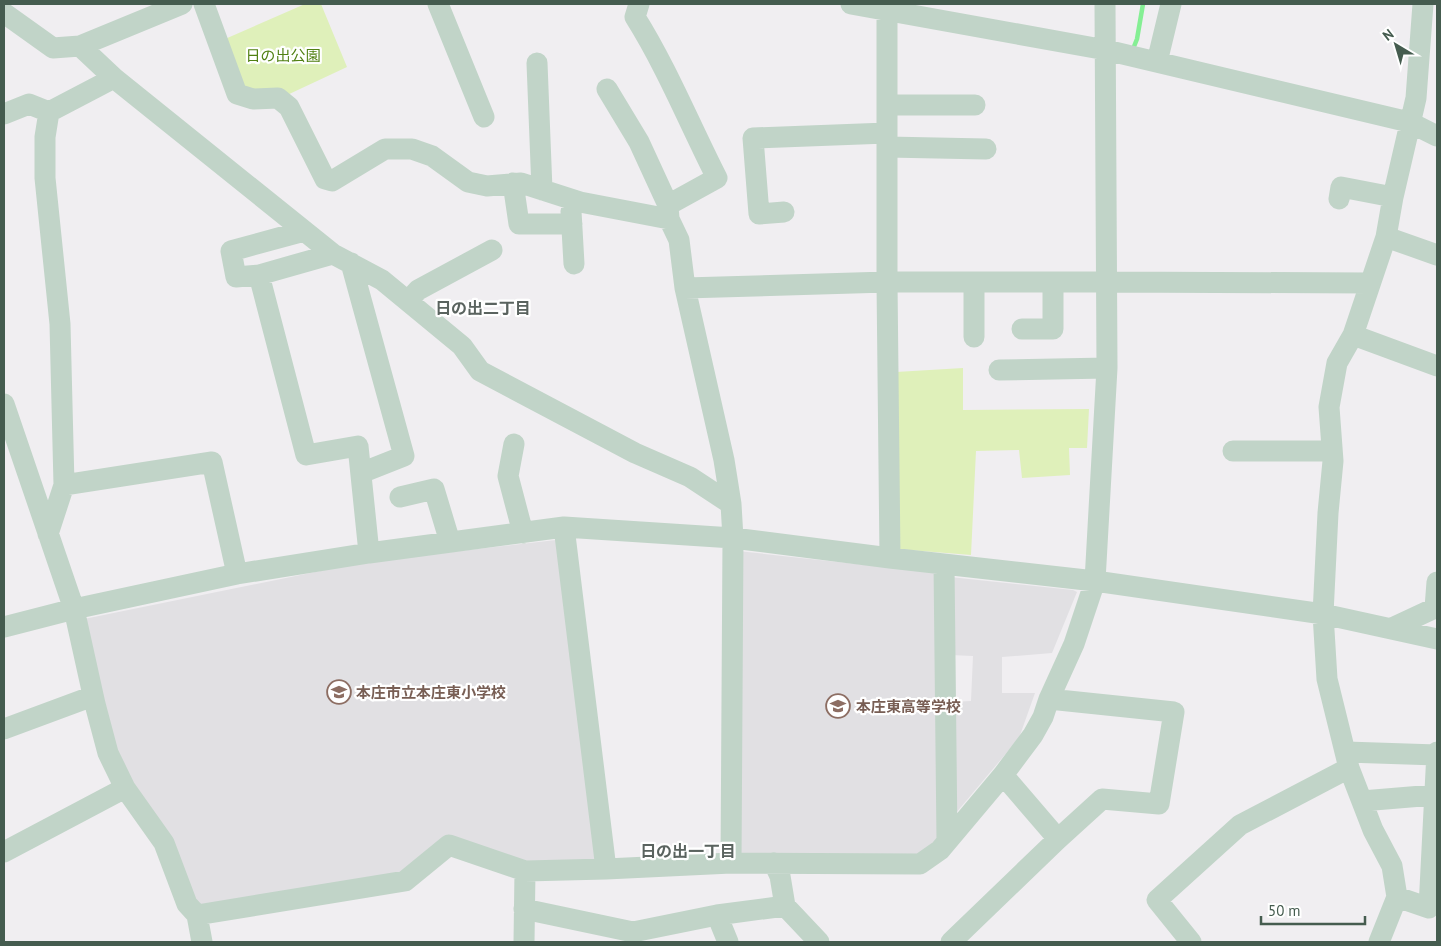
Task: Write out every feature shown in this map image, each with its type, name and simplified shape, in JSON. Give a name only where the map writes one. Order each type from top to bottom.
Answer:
[{"type":"street","points":[[4,14],[53,48],[80,46],[182,4]]},
{"type":"street","points":[[204,4],[237,94],[253,99],[278,98],[289,107],[325,179],[332,181],[385,149],[412,149],[432,156],[468,182],[487,186],[521,183],[570,198],[624,211],[668,212],[717,178],[694,134],[668,76],[635,17],[639,4]]},
{"type":"street","points":[[438,4],[484,117]]},
{"type":"street","points":[[851,4],[887,7],[1106,50],[1409,122],[1437,136]]},
{"type":"street","points":[[197,914],[405,881],[449,845],[525,871],[731,863],[920,864],[940,850],[1003,775],[1033,735],[1044,716],[1049,699],[1074,644],[1095,581],[1107,368],[1105,4]]},
{"type":"street","points":[[1157,62],[1171,4]]},
{"type":"street","points":[[1380,942],[1397,897],[1392,866],[1373,830],[1348,760],[1327,679],[1323,614],[1332,451],[1329,407],[1337,363],[1353,335],[1386,237],[1409,122],[1416,98],[1424,4]]},
{"type":"street","points":[[887,7],[886,282],[890,558]]},
{"type":"street","points":[[80,46],[114,78],[304,230],[342,259],[382,280],[408,301],[462,346],[480,371],[635,453],[690,477],[731,504]]},
{"type":"street","points":[[537,62],[542,190]]},
{"type":"street","points":[[4,114],[29,104],[49,112],[114,78]]},
{"type":"street","points":[[607,89],[639,142],[679,240],[685,288],[724,460],[731,504],[733,538],[731,863]]},
{"type":"street","points":[[887,104],[975,106]]},
{"type":"street","points":[[48,534],[64,485],[60,324],[45,178],[45,137],[49,112]]},
{"type":"street","points":[[784,212],[759,214],[753,138],[887,140],[986,149]]},
{"type":"street","points":[[513,183],[520,224],[572,224]]},
{"type":"street","points":[[1339,198],[1341,187],[1393,197]]},
{"type":"street","points":[[570,198],[574,264]]},
{"type":"street","points":[[304,230],[231,251],[236,277],[259,275],[342,259]]},
{"type":"street","points":[[1386,237],[1437,255]]},
{"type":"street","points":[[408,301],[418,290],[492,250]]},
{"type":"street","points":[[342,259],[404,456],[361,473]]},
{"type":"street","points":[[259,275],[306,455],[358,446],[368,553]]},
{"type":"street","points":[[685,288],[886,282],[1370,283]]},
{"type":"street","points":[[974,282],[974,337]]},
{"type":"street","points":[[1022,329],[1053,329],[1053,282]]},
{"type":"street","points":[[1353,335],[1437,366]]},
{"type":"street","points":[[999,370],[1107,368]]},
{"type":"street","points":[[4,404],[74,609],[93,696],[108,753],[126,788],[164,843],[188,904],[197,914],[202,942]]},
{"type":"street","points":[[514,444],[508,476],[523,533]]},
{"type":"street","points":[[1233,451],[1332,451]]},
{"type":"street","points":[[64,485],[212,462],[236,574]]},
{"type":"street","points":[[400,497],[434,489],[450,542]]},
{"type":"street","points":[[564,527],[606,869]]},
{"type":"street","points":[[4,627],[74,609],[236,574],[368,553],[564,527],[733,538],[1095,581],[1323,614],[1437,639]]},
{"type":"street","points":[[944,564],[948,841]]},
{"type":"street","points":[[1392,628],[1436,607],[1437,582]]},
{"type":"street","points":[[4,729],[93,696]]},
{"type":"street","points":[[951,942],[1102,799],[1159,804],[1174,712],[1049,699]]},
{"type":"street","points":[[1191,942],[1157,900],[1240,825],[1348,760],[1437,753],[1429,908],[1397,897]]},
{"type":"street","points":[[1003,775],[1058,839]]},
{"type":"street","points":[[4,852],[126,788]]},
{"type":"street","points":[[1362,800],[1434,795]]},
{"type":"street","points":[[774,863],[780,876],[785,906],[819,942]]},
{"type":"street","points":[[524,942],[525,871]]},
{"type":"street","points":[[524,909],[629,937],[633,932],[717,915],[785,906]]},
{"type":"street","points":[[717,915],[728,942]]},
{"type":"shaded area","name":"本庄市立本庄東小学校","points":[[556,540],[599,860],[521,861],[446,841],[401,873],[197,905],[120,764],[84,619],[364,562]]},
{"type":"shaded area","name":"本庄東高等学校","points":[[738,551],[939,573],[939,839],[916,858],[737,857]]},
{"type":"shaded area","points":[[950,577],[1073,590],[1077,592],[1052,653],[1002,657],[1002,693],[1035,693],[1019,738],[950,820],[950,702],[971,701],[973,656],[950,655]]},
{"type":"green space","name":"日の出公園","points":[[305,4],[321,4],[347,67],[285,96],[243,90],[225,39]]},
{"type":"green space","points":[[963,368],[963,410],[1089,409],[1087,448],[1069,448],[1070,475],[1022,478],[1019,450],[976,451],[971,555],[897,549],[896,372]]},
{"type":"waterway","points":[[1133,49],[1137,39],[1143,4]]},
{"type":"place","name":"本庄市立本庄東小学校","points":[[339,692]]},
{"type":"place","name":"本庄東高等学校","points":[[838,706]]},
{"type":"district","name":"日の出二丁目","points":[[483,308]]},
{"type":"district","name":"日の出一丁目","points":[[688,851]]}]
